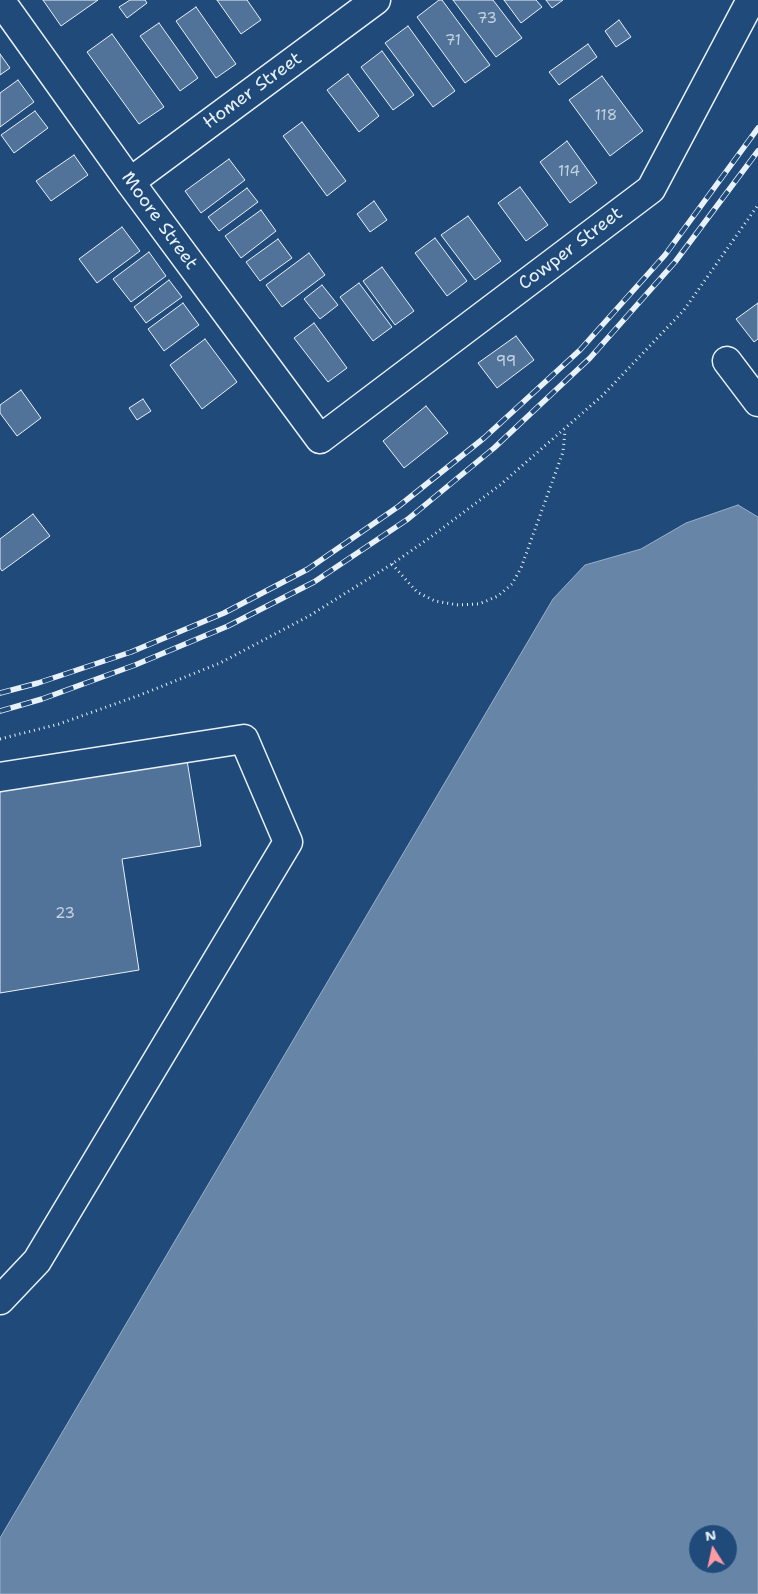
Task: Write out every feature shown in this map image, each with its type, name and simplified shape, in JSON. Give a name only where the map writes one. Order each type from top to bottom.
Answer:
[{"type":"street","name":"Moore Street","points":[[0,0],[130,182],[320,438]]},
{"type":"street","name":"Homer Street","points":[[130,182],[376,0]]},
{"type":"street","name":"Cowper Street","points":[[320,438],[651,189],[751,0]]},
{"type":"street","points":[[727,361],[758,402]]},
{"type":"street","points":[[0,777],[244,739],[288,842],[37,1262],[0,1300]]},
{"type":"path","points":[[0,739],[59,724],[140,696],[220,663],[309,616],[392,564],[500,485],[602,395],[684,310],[758,204]]},
{"type":"path","points":[[392,564],[416,592],[435,601],[458,605],[479,604],[498,596],[512,584],[521,568],[563,452],[565,429]]},
{"type":"water","points":[[738,505],[758,517],[758,1594],[0,1594],[0,1538],[553,599],[585,565],[641,549],[686,523]]},
{"type":"building","points":[[43,0],[98,0],[61,26]]},
{"type":"building","points":[[130,0],[145,0],[147,3],[127,18],[119,7]]},
{"type":"building","points":[[217,0],[247,0],[261,20],[241,34]]},
{"type":"building","points":[[439,0],[442,0],[490,65],[465,83],[417,17]]},
{"type":"building","points":[[453,0],[493,0],[522,38],[496,57]]},
{"type":"building","points":[[504,0],[536,0],[542,7],[521,23]]},
{"type":"building","points":[[546,0],[563,0],[552,8]]},
{"type":"building","points":[[196,7],[236,64],[216,78],[176,21]]},
{"type":"building","points":[[619,20],[631,37],[616,47],[605,31]]},
{"type":"building","points":[[159,23],[198,78],[180,91],[140,36]]},
{"type":"building","points":[[408,26],[455,91],[433,107],[385,43]]},
{"type":"building","points":[[112,34],[164,107],[139,124],[87,52]]},
{"type":"building","points":[[588,44],[597,57],[559,85],[549,72]]},
{"type":"building","points":[[382,51],[414,95],[393,110],[361,67]]},
{"type":"building","points":[[0,54],[10,68],[0,75]]},
{"type":"building","points":[[348,74],[379,116],[359,132],[327,90]]},
{"type":"building","points":[[602,76],[643,131],[610,156],[569,100]]},
{"type":"building","points":[[18,80],[34,102],[0,127],[0,93]]},
{"type":"building","points":[[35,111],[48,128],[14,153],[1,135]]},
{"type":"building","points":[[302,122],[346,181],[327,196],[283,136]]},
{"type":"building","points":[[567,141],[597,183],[570,203],[540,162]]},
{"type":"building","points":[[74,155],[88,175],[51,201],[36,181]]},
{"type":"building","points":[[229,159],[245,180],[201,213],[185,191]]},
{"type":"building","points":[[520,187],[548,225],[526,241],[498,203]]},
{"type":"building","points":[[247,188],[258,202],[219,231],[208,217]]},
{"type":"building","points":[[374,201],[387,220],[370,232],[357,214]]},
{"type":"building","points":[[261,210],[276,231],[241,258],[225,236]]},
{"type":"building","points":[[468,216],[501,261],[475,280],[441,235]]},
{"type":"building","points":[[122,227],[140,251],[97,283],[79,259]]},
{"type":"building","points":[[435,238],[467,281],[447,296],[415,253]]},
{"type":"building","points":[[278,239],[292,258],[260,281],[246,262]]},
{"type":"building","points":[[149,252],[166,276],[131,302],[113,279]]},
{"type":"building","points":[[309,253],[325,275],[282,307],[266,285]]},
{"type":"building","points":[[382,267],[414,311],[395,325],[363,281]]},
{"type":"building","points":[[169,280],[182,297],[146,323],[134,307]]},
{"type":"building","points":[[359,283],[392,327],[373,341],[340,297]]},
{"type":"building","points":[[322,285],[338,305],[320,319],[304,299]]},
{"type":"building","points":[[183,303],[199,325],[164,351],[148,329]]},
{"type":"building","points":[[758,303],[758,339],[754,342],[736,319]]},
{"type":"building","points":[[314,323],[347,368],[328,382],[294,338]]},
{"type":"building","points":[[516,336],[534,360],[497,388],[478,363]]},
{"type":"building","points":[[205,339],[237,382],[202,409],[170,365]]},
{"type":"building","points":[[21,390],[41,418],[17,436],[0,413],[0,405]]},
{"type":"building","points":[[143,399],[151,411],[137,420],[129,408]]},
{"type":"building","points":[[426,406],[448,433],[404,468],[383,441]]},
{"type":"building","points":[[33,514],[50,536],[2,571],[0,568],[0,539]]},
{"type":"building","points":[[186,754],[201,846],[122,859],[139,970],[0,993],[0,784]]},
{"type":"railway","points":[[0,693],[38,683],[131,652],[224,613],[308,569],[399,506],[484,438],[580,350],[665,255],[758,128]]},
{"type":"railway","points":[[0,711],[42,699],[135,665],[228,626],[314,582],[408,519],[494,448],[590,358],[675,262],[758,151]]}]
